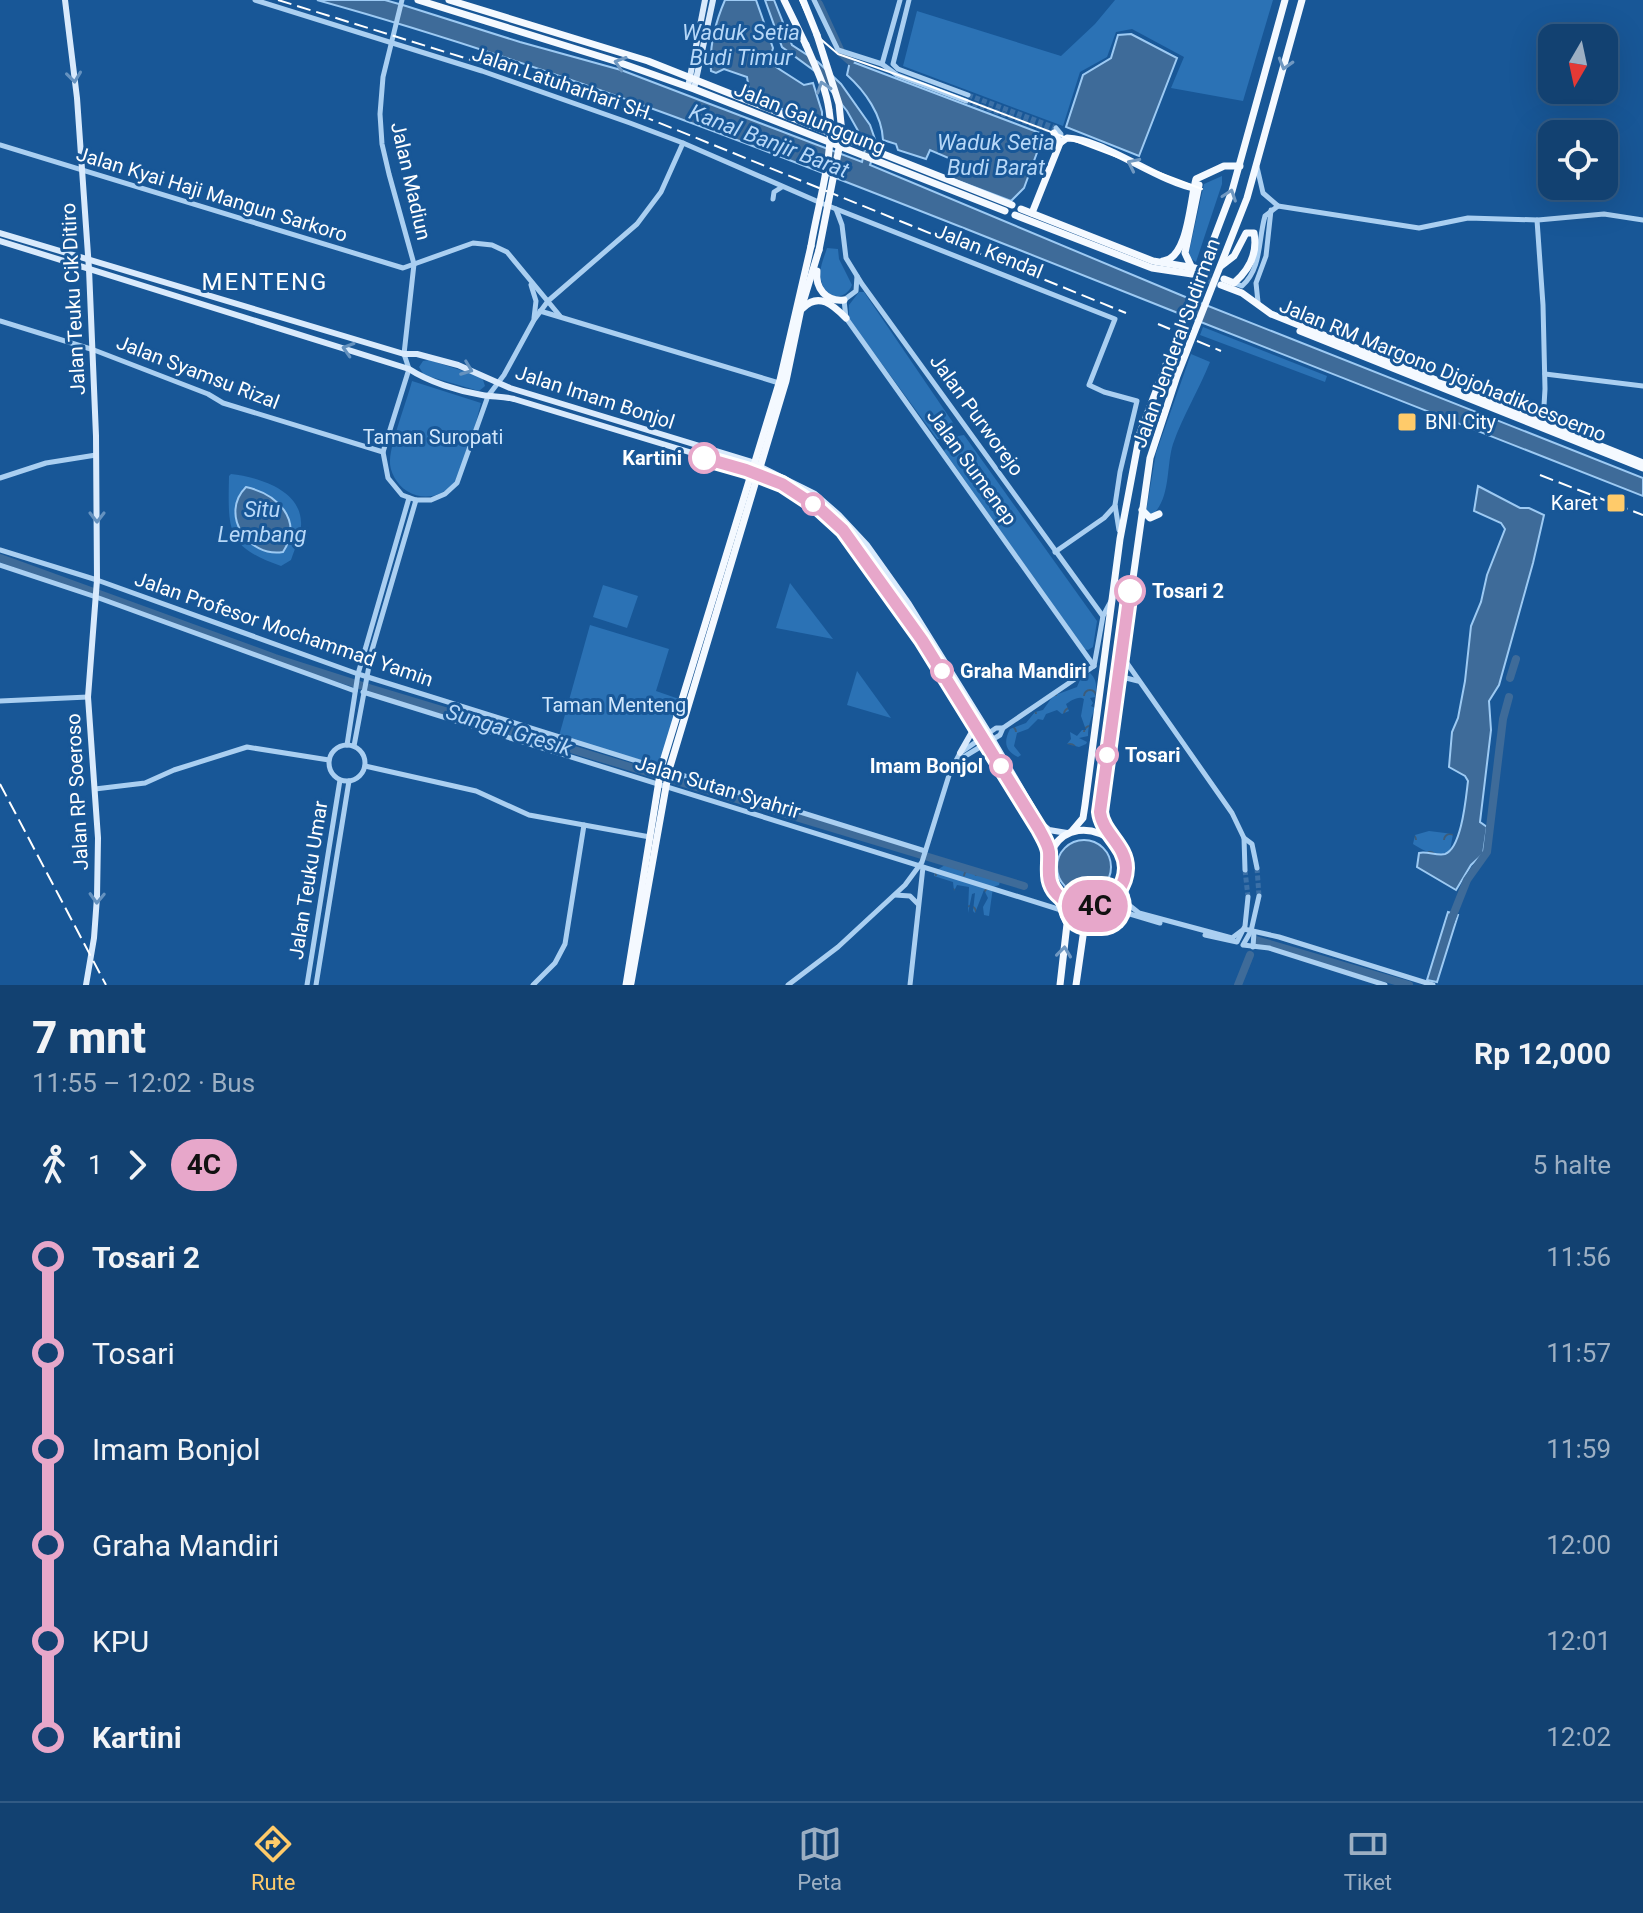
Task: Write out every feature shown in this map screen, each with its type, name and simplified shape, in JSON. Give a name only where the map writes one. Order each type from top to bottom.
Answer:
[{"type":"main road","name":"Jalan Teuku Cik Ditiro","points":[[65,0],[76,91],[94,350],[96,595]]},
{"type":"main road","name":"Jalan Galunggung","points":[[418,0],[609,48],[1008,208]]},
{"type":"main road","name":"Jalan Galunggung","points":[[449,0],[532,31]]},
{"type":"main road","points":[[692,83],[705,0]]},
{"type":"main road","points":[[692,83],[713,0]]},
{"type":"main road","points":[[629,985],[650,837],[661,785],[779,383],[811,246],[829,148],[831,122],[821,81],[784,0]]},
{"type":"main road","points":[[803,0],[839,104],[842,133],[816,277],[819,288],[833,299],[844,300]]},
{"type":"main road","name":"Jalan Jenderal Sudirman","points":[[1084,815],[1120,539],[1140,433],[1240,166],[1285,0]]},
{"type":"main road","name":"Jalan Jenderal Sudirman","points":[[1101,820],[1101,799],[1150,458],[1160,420],[1257,165],[1302,0]]},
{"type":"main road","points":[[1032,213],[1057,134],[1196,188]]},
{"type":"main road","points":[[1193,269],[1185,253],[1196,179],[1224,166],[1240,166]]},
{"type":"main road","points":[[1153,261],[1170,260],[1177,255],[1196,188]]},
{"type":"main road","points":[[1019,211],[1038,198]]},
{"type":"main road","points":[[1038,198],[1047,220]]},
{"type":"main road","points":[[1019,211],[1152,268],[1193,269]]},
{"type":"main road","points":[[1019,211],[1032,213],[1153,261],[1193,269]]},
{"type":"main road","points":[[0,233],[404,354],[435,358],[498,381]]},
{"type":"main road","points":[[1221,266],[1234,256],[1246,233],[1254,233],[1251,265],[1235,288],[1223,282]]},
{"type":"main road","name":"Jalan Imam Bonjol","points":[[0,241],[409,369],[433,380],[634,431],[756,468],[815,494],[867,545],[924,627],[1046,842],[1049,855]]},
{"type":"main road","points":[[756,468],[786,381],[801,309],[819,252]]},
{"type":"main road","name":"Jalan RM Margono Djojohadikoesoemo","points":[[1235,288],[1271,314],[1542,426]]},
{"type":"main road","name":"Jalan RM Margono Djojohadikoesoemo","points":[[1235,288],[1258,311],[1277,321],[1643,465]]},
{"type":"main road","points":[[801,309],[808,302],[822,300],[846,318]]},
{"type":"main road","name":"Jalan Imam Bonjol","points":[[498,381],[510,388],[634,431]]},
{"type":"main road","name":"Jalan Imam Bonjol","points":[[756,468],[792,489],[843,530],[909,620],[1042,824],[1056,833],[1070,833]]},
{"type":"main road","points":[[1142,504],[1147,518],[1159,514]]},
{"type":"main road","name":"Jalan RP Soeroso","points":[[86,985],[95,935],[97,897],[98,838],[88,697],[96,595]]},
{"type":"main road","points":[[958,757],[976,725]]},
{"type":"main road","points":[[629,985],[661,785]]},
{"type":"main road","points":[[1076,985],[1088,918],[1117,893],[1124,880],[1125,861],[1101,820],[1097,825],[1090,826],[1085,823],[1084,815]]},
{"type":"main road","points":[[1060,985],[1067,930],[1048,873],[1049,855],[1084,815]]},
{"type":"main road","points":[[1070,833],[1090,829],[1114,839]]},
{"type":"main road","points":[[1051,885],[1061,898],[1075,905],[1091,907],[1106,902]]},
{"type":"street","name":"Jalan Latuharhari SH","points":[[255,0],[482,71],[683,143],[851,213]]},
{"type":"street","name":"Jalan Madiun","points":[[402,0],[383,77],[380,114],[382,144],[414,264],[404,354],[409,369]]},
{"type":"street","points":[[814,0],[842,52],[882,64],[892,73],[938,87]]},
{"type":"street","points":[[882,64],[900,0]]},
{"type":"street","points":[[908,2],[893,64],[898,69],[967,98]]},
{"type":"street","points":[[409,369],[383,452],[388,478],[402,495],[413,499],[439,497],[457,483],[488,396],[504,375],[540,311],[637,224],[661,192],[683,143]]},
{"type":"street","name":"Jalan Kyai Haji Mangun Sarkoro","points":[[0,145],[403,268],[414,264]]},
{"type":"street","points":[[1257,165],[1263,193],[1278,206],[1419,228],[1475,217],[1537,220],[1604,214],[1643,220]]},
{"type":"street","points":[[773,199],[776,190],[783,186]]},
{"type":"street","points":[[1235,288],[1245,284],[1259,257],[1265,216],[1278,206]]},
{"type":"street","points":[[835,208],[842,225],[846,258],[860,284],[844,300]]},
{"type":"street","points":[[1271,210],[1266,256],[1258,274],[1255,293],[1259,305],[1277,321]]},
{"type":"street","points":[[842,225],[851,213]]},
{"type":"street","name":"Jalan Kendal","points":[[851,213],[1115,319],[1089,385],[1137,401],[1115,505]]},
{"type":"street","points":[[1537,220],[1545,374],[1542,426]]},
{"type":"street","points":[[414,264],[473,243],[484,243],[507,252],[560,316]]},
{"type":"street","points":[[530,280],[536,301],[534,320]]},
{"type":"street","name":"Jalan Purworejo","points":[[860,284],[1103,616]]},
{"type":"street","name":"Jalan Sumenep","points":[[844,300],[846,318],[884,374],[1094,666]]},
{"type":"street","points":[[540,311],[779,383]]},
{"type":"street","name":"Jalan Syamsu Rizal","points":[[0,321],[94,350],[208,394],[223,403],[383,452]]},
{"type":"street","points":[[1545,374],[1643,386]]},
{"type":"street","points":[[0,478],[46,463],[96,455]]},
{"type":"street","points":[[350,745],[356,689],[413,499]]},
{"type":"street","points":[[1115,505],[1120,539]]},
{"type":"street","points":[[1055,552],[1104,518],[1115,505]]},
{"type":"street","points":[[1104,518],[1119,521]]},
{"type":"street","name":"Jalan Profesor Mochammad Yamin","points":[[0,550],[362,676],[925,852]]},
{"type":"street","points":[[0,565],[96,595],[356,689]]},
{"type":"street","points":[[910,985],[921,864],[950,772],[958,757],[1094,666],[1103,616],[1112,598]]},
{"type":"street","points":[[1121,655],[1231,812],[1244,838],[1245,870]]},
{"type":"street","points":[[350,745],[363,691],[362,676]]},
{"type":"street","points":[[1114,839],[1104,817],[1119,690],[1126,678],[1140,682]]},
{"type":"street","name":"Jalan Sutan Syahrir","points":[[363,691],[907,863],[921,864],[1063,912]]},
{"type":"street","points":[[0,701],[88,697]]},
{"type":"street","points":[[350,745],[363,754],[365,766],[359,776],[349,781],[340,780],[331,772],[329,760],[333,751],[350,745]]},
{"type":"street","points":[[95,789],[145,783],[174,770],[247,747],[329,760]]},
{"type":"street","points":[[365,766],[476,791],[523,813],[650,837]]},
{"type":"street","name":"Jalan Teuku Umar","points":[[307,985],[340,780]]},
{"type":"street","name":"Jalan Teuku Umar","points":[[316,985],[349,781]]},
{"type":"street","points":[[532,984],[555,963],[565,944],[584,825]]},
{"type":"street","points":[[1244,838],[1252,844],[1257,868]]},
{"type":"street","points":[[907,863],[910,872],[908,881]]},
{"type":"street","points":[[788,985],[812,968],[894,895],[921,864]]},
{"type":"street","points":[[325,877],[334,878]]},
{"type":"street","points":[[1124,880],[1129,905],[1139,913],[1232,938],[1250,931],[1385,985]]},
{"type":"street","points":[[894,895],[910,896],[919,907]]},
{"type":"street","points":[[1259,896],[1243,945],[1320,958],[1430,984]]},
{"type":"street","points":[[1248,897],[1253,947]]},
{"type":"street","points":[[1083,934],[1095,918],[1110,908],[1235,943],[1250,931]]},
{"type":"street","points":[[310,968],[318,969]]},
{"type":"green space","points":[[1115,0],[1273,0],[1243,101],[1171,88],[1184,57],[1132,29],[1116,32],[1107,57],[1080,72],[1063,126],[903,66],[917,11],[1061,56]]},
{"type":"green space","points":[[1222,176],[1196,262],[1190,258],[1189,252],[1204,184]]},
{"type":"green space","points":[[827,248],[838,249],[839,259],[852,285],[840,296],[827,291],[821,280]]},
{"type":"green space","points":[[859,292],[864,292],[956,427],[941,439],[937,439],[849,319],[849,305]]},
{"type":"green space","points":[[1203,327],[1327,376],[1325,382],[1200,335]]},
{"type":"green space","points":[[1191,354],[1210,362],[1177,433],[1165,491],[1152,515],[1146,512],[1156,453]]},
{"type":"green space","points":[[429,360],[482,377],[485,386],[479,391],[424,375],[419,367],[423,361]]},
{"type":"green space","name":"Taman Suropati","points":[[412,381],[481,403],[457,480],[447,490],[434,496],[420,496],[407,491],[391,469],[393,442]]},
{"type":"green space","points":[[964,435],[1097,621],[1093,647],[1088,650],[1084,649],[944,451],[958,436]]},
{"type":"green space","points":[[229,476],[264,482],[293,501],[299,511],[301,526],[291,560],[281,566],[250,552],[240,543],[231,523]],"holes":[[[243,488],[288,514],[290,542],[278,553],[234,512]]]},
{"type":"green space","points":[[790,583],[833,639],[776,628]]},
{"type":"green space","points":[[603,585],[638,596],[627,628],[593,617]]},
{"type":"green space","name":"Taman Menteng","points":[[590,625],[669,649],[656,691],[679,699],[661,766],[559,736]]},
{"type":"green space","points":[[857,671],[891,718],[847,705]]},
{"type":"green space","points":[[1090,673],[1096,684],[1095,697],[1090,698],[1091,706],[1095,708],[1088,736],[1079,738],[1086,744],[1079,747],[1067,744],[1071,739],[1070,732],[1077,736],[1086,730],[1081,716],[1084,699],[1080,698],[1066,704],[1069,711],[1062,714],[1057,710],[1046,714],[1043,720],[1038,719],[1028,729],[1017,733],[1014,746],[1021,755],[1018,757],[1010,751],[1006,741],[1010,729],[1026,723],[1035,712],[1043,710],[1053,696],[1077,687],[1080,680]]},
{"type":"green space","points":[[1429,831],[1453,834],[1450,850],[1436,854],[1413,844],[1415,835]]},
{"type":"green space","points":[[945,865],[1000,881],[993,887],[989,916],[984,915],[983,907],[988,898],[984,890],[975,913],[975,893],[972,894],[968,913],[969,887],[957,885],[954,891],[953,882],[934,876],[934,872]]},
{"type":"water","name":"Kanal Banjir Barat","points":[[317,0],[385,0],[406,6],[621,70],[862,162],[866,145],[847,111],[816,72],[782,47],[765,0],[774,0],[792,45],[818,62],[841,84],[870,125],[877,145],[870,165],[1183,296],[1643,478],[1643,496],[764,150],[587,85]]},
{"type":"water","name":"Waduk Setia Budi Timur","points":[[725,0],[756,0],[773,48],[770,58],[776,67],[804,85],[813,83],[822,112],[822,125],[750,96],[747,77],[724,69],[716,73],[711,71],[714,35]]},
{"type":"water","points":[[1131,34],[1177,58],[1139,156],[1066,127],[1083,75],[1111,58],[1118,35]]},
{"type":"water","name":"Waduk Setia Budi Barat","points":[[850,61],[1040,133],[1042,139],[1024,188],[1011,201],[953,179],[958,162],[930,150],[926,159],[898,150],[896,144],[883,140],[871,104],[847,75]]},
{"type":"water","points":[[1478,486],[1520,508],[1529,508],[1544,515],[1499,685],[1489,701],[1491,730],[1480,822],[1487,827],[1483,854],[1471,865],[1456,890],[1417,867],[1419,853],[1445,854],[1451,850],[1464,809],[1468,781],[1449,767],[1452,732],[1465,681],[1471,626],[1505,529],[1501,523],[1474,511]]},
{"type":"water","name":"Situ Lembang","points":[[246,487],[268,496],[284,510],[290,529],[283,552],[259,548],[241,532],[235,509]]},
{"type":"water","points":[[1084,840],[1103,848],[1111,867],[1103,886],[1084,894],[1065,886],[1057,867],[1065,848]]},
{"type":"water","points":[[1448,912],[1458,915],[1437,982],[1427,980]]},
{"type":"waterway","points":[[819,4],[842,54],[850,61]]},
{"type":"waterway","name":"Sungai Gresik","points":[[0,558],[275,658],[1024,886]]},
{"type":"waterway","points":[[1510,678],[1516,659]]},
{"type":"waterway","points":[[1450,923],[1467,880],[1487,852],[1503,719],[1509,697]]},
{"type":"waterway","points":[[1256,940],[1409,985]]},
{"type":"waterway","points":[[1238,985],[1250,955]]},
{"type":"tunnel","points":[[968,95],[1056,128]]},
{"type":"tunnel","points":[[966,101],[1054,132]]},
{"type":"tunnel","points":[[1195,268],[1219,277]]},
{"type":"tunnel","points":[[1197,276],[1221,285]]},
{"type":"tunnel","points":[[1257,868],[1259,896]]},
{"type":"tunnel","points":[[1245,870],[1248,897]]},
{"type":"tram line","points":[[800,0],[816,35],[838,54],[1202,189]]},
{"type":"railway","points":[[278,0],[613,104],[981,254]]},
{"type":"railway","points":[[989,257],[1126,313]]},
{"type":"railway","points":[[1158,324],[1170,329]]},
{"type":"railway","points":[[1197,341],[1221,351]]},
{"type":"railway","points":[[1540,475],[1643,515]]},
{"type":"railway","points":[[0,784],[106,985]]},
{"type":"bus line","name":"4C","points":[[704,458],[746,470],[792,489],[843,530],[922,640],[988,742],[1047,845],[1048,873],[1056,893],[1080,907],[1097,906],[1110,900],[1125,878],[1122,851],[1101,820],[1100,812],[1130,591]]},
{"type":"place","name":"BNI City","points":[[1407,422]]},
{"type":"place","name":"Kartini","points":[[704,458]]},
{"type":"place","name":"Karet","points":[[1616,503]]},
{"type":"place","name":"Tosari 2","points":[[1130,591]]},
{"type":"place","name":"Graha Mandiri","points":[[942,671]]},
{"type":"place","name":"Tosari","points":[[1107,755]]},
{"type":"place","name":"Imam Bonjol","points":[[1001,766]]},
{"type":"district","name":"MENTENG","points":[[265,282]]}]
